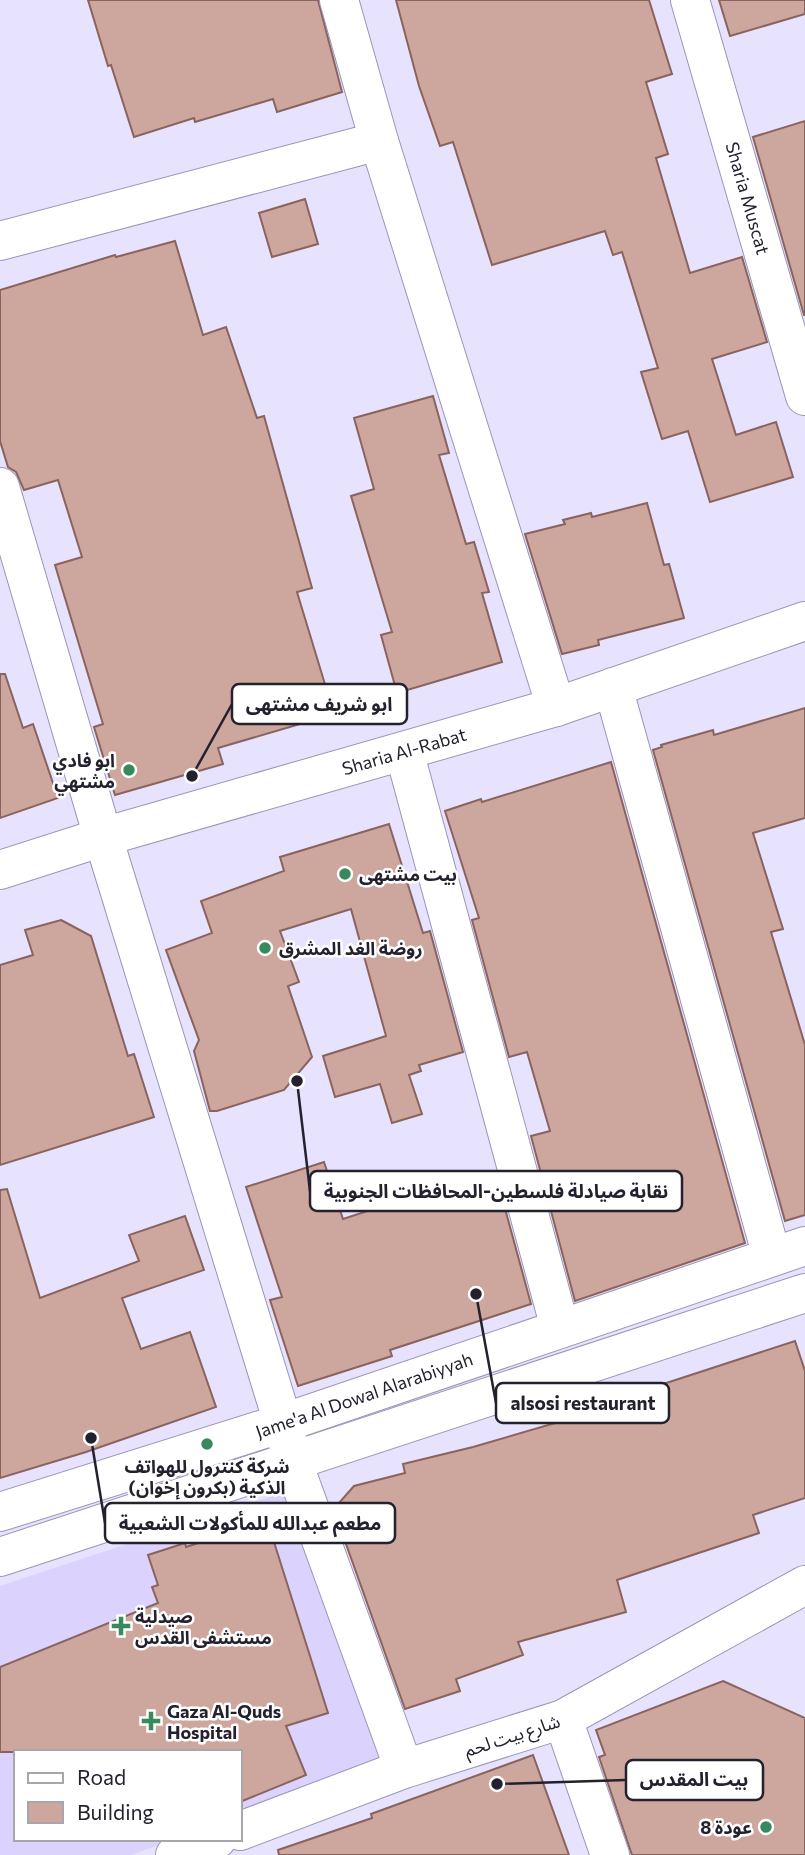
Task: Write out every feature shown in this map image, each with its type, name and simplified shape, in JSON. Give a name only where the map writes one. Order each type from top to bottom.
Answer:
[{"type":"street","points":[[339,0],[380,141],[556,708]]},
{"type":"street","name":"Sharia Muscat","points":[[690,0],[805,396]]},
{"type":"street","points":[[0,241],[380,141]]},
{"type":"street","points":[[0,487],[292,1460],[404,1769]]},
{"type":"street","name":"Sharia Al-Rabat","points":[[0,870],[103,837],[556,708],[805,621]]},
{"type":"street","points":[[613,687],[789,1251]]},
{"type":"street","points":[[404,751],[560,1328]]},
{"type":"street","name":"Jame'a Al Dowal Alarabiyyah","points":[[0,1512],[283,1423],[789,1251]]},
{"type":"street","points":[[0,1557],[805,1293]]},
{"type":"street","name":"شارع بيت لحم","points":[[242,1830],[404,1769],[562,1719],[805,1585]]},
{"type":"street","points":[[562,1719],[610,1855]]},
{"type":"street","points":[[175,1855],[212,1841]]},
{"type":"shaded area","points":[[284,1492],[381,1764],[242,1815],[242,1750],[14,1750],[14,1841],[170,1841],[131,1855],[0,1855],[0,1586]]},
{"type":"building","points":[[88,0],[318,0],[342,92],[277,112],[273,99],[195,122],[194,118],[134,137]]},
{"type":"building","points":[[396,0],[649,0],[672,74],[646,82],[668,154],[656,158],[690,273],[742,257],[767,342],[712,359],[736,435],[776,422],[793,477],[710,502],[688,431],[662,439],[641,372],[658,368],[622,252],[613,255],[605,231],[492,265],[453,142],[440,146],[419,86]]},
{"type":"building","points":[[719,0],[805,0],[805,14],[730,36]]},
{"type":"building","points":[[805,121],[805,315],[804,315],[753,137]]},
{"type":"building","points":[[305,199],[318,244],[272,257],[259,213]]},
{"type":"building","points":[[175,241],[203,335],[226,327],[257,418],[264,416],[312,588],[297,592],[334,714],[218,748],[223,764],[115,795],[94,727],[103,724],[55,565],[82,557],[58,480],[24,490],[16,472],[8,467],[0,441],[0,290],[115,255],[116,257]]},
{"type":"building","points":[[433,396],[449,453],[439,455],[466,544],[474,542],[489,592],[482,593],[502,662],[397,693],[381,635],[392,632],[351,496],[374,489],[354,418]]},
{"type":"building","points":[[647,503],[664,565],[669,564],[684,618],[598,640],[599,645],[562,654],[525,534],[565,524],[563,520],[591,513],[592,517]]},
{"type":"building","points":[[0,674],[5,674],[23,728],[33,724],[58,798],[0,818]]},
{"type":"building","points":[[805,708],[805,818],[753,833],[783,929],[771,932],[805,1045],[805,1215],[785,1221],[653,750],[662,747],[661,745],[713,730],[714,735]]},
{"type":"building","points":[[611,762],[745,1243],[575,1301],[531,1136],[550,1131],[527,1052],[509,1057],[472,920],[479,918],[445,811]]},
{"type":"building","points":[[389,824],[423,933],[430,931],[463,1052],[419,1065],[421,1071],[409,1075],[422,1114],[392,1123],[380,1084],[335,1097],[323,1056],[386,1036],[351,909],[280,931],[299,982],[288,986],[312,1057],[284,1090],[210,1111],[194,1051],[199,1040],[166,950],[212,933],[201,901],[284,871],[280,857]]},
{"type":"building","points":[[61,920],[91,936],[128,1056],[134,1054],[154,1117],[0,1165],[0,965],[33,955],[25,930]]},
{"type":"building","points":[[324,1162],[343,1219],[484,1173],[492,1197],[501,1194],[531,1304],[390,1350],[392,1356],[298,1386],[270,1300],[282,1297],[246,1187]]},
{"type":"building","points":[[7,1189],[40,1298],[139,1261],[129,1235],[185,1216],[204,1270],[122,1298],[141,1349],[190,1332],[216,1407],[86,1452],[0,1478],[0,1190]]},
{"type":"building","points":[[795,1341],[805,1371],[805,1498],[753,1515],[759,1533],[617,1580],[626,1612],[518,1642],[523,1655],[456,1679],[460,1691],[405,1709],[336,1516],[339,1503],[354,1486],[405,1473],[403,1464],[473,1447],[603,1409],[602,1404]]},
{"type":"building","points":[[252,1526],[259,1528],[274,1542],[328,1713],[286,1726],[306,1775],[242,1801],[242,1750],[0,1752],[0,1667],[158,1603],[152,1587],[158,1585],[148,1555],[185,1543],[186,1547]]},
{"type":"building","points":[[723,1681],[805,1718],[805,1855],[632,1855],[599,1757],[605,1755],[596,1730]]},
{"type":"building","points":[[533,1755],[569,1855],[279,1855],[278,1850],[372,1818],[371,1814]]},
{"type":"place","name":"ابو فادي مشتهي","points":[[129,770]]},
{"type":"place","name":"ابو شريف مشتهى","points":[[192,776]]},
{"type":"place","name":"بيت مشتهى","points":[[345,874]]},
{"type":"place","name":"روضة الغد المشرق","points":[[265,948]]},
{"type":"place","name":"نقابة صيادلة فلسطين-المحافظات الجنوبية","points":[[297,1081]]},
{"type":"place","name":"alsosi restaurant","points":[[476,1294]]},
{"type":"place","name":"مطعم عبدالله للمأكولات الشعبية","points":[[91,1438]]},
{"type":"place","name":"شركة كنترول للهواتف الذكية (بكرون إخوان)","points":[[207,1444]]},
{"type":"place","name":"صيدلية مستشفى القدس","points":[[121,1626]]},
{"type":"place","name":"Gaza Al-Quds Hospital","points":[[151,1721]]},
{"type":"place","name":"بيت المقدس","points":[[497,1784]]},
{"type":"place","name":"عودة 8","points":[[766,1827]]}]
